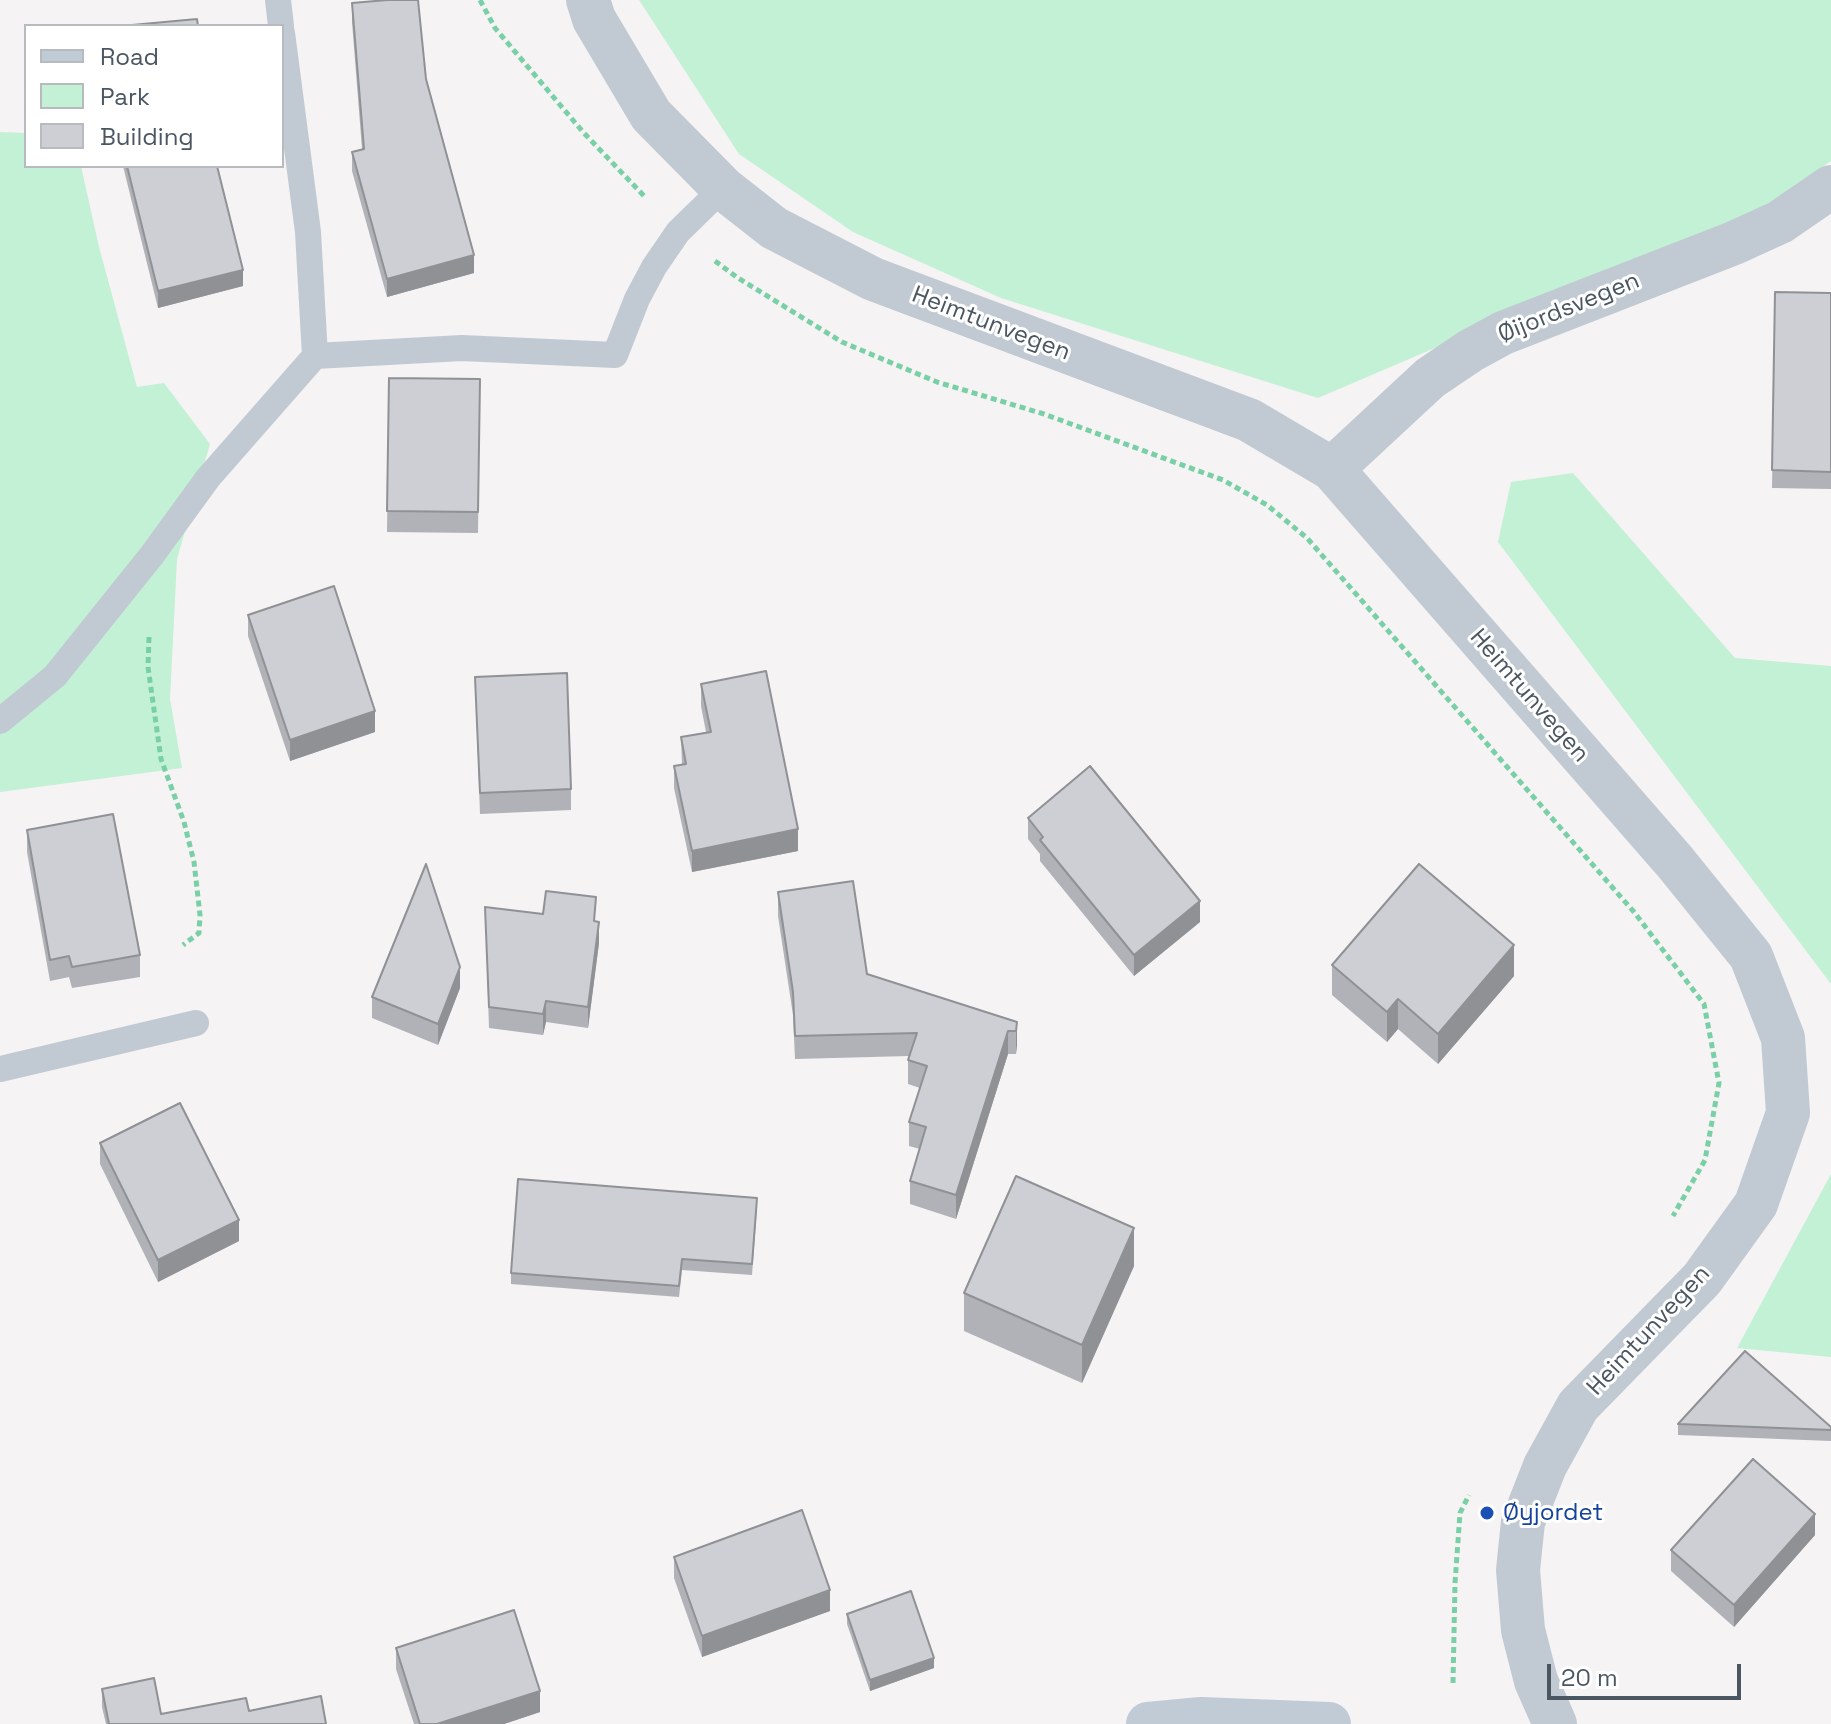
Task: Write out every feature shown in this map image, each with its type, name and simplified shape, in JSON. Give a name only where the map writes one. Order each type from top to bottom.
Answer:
[{"type":"street","name":"Heimtunvegen","points":[[588,0],[594,19],[651,115],[723,188],[774,228],[873,279],[1249,420],[1332,469],[1675,862],[1751,956],[1783,1038],[1788,1113],[1756,1204],[1702,1279],[1578,1406],[1545,1466],[1523,1522],[1518,1570],[1523,1630],[1536,1681],[1555,1724]]},
{"type":"street","name":"Øijordsvegen","points":[[1332,469],[1430,378],[1470,351],[1503,333],[1734,243],[1780,222],[1831,187]]},
{"type":"street","points":[[1148,1724],[1201,1719],[1329,1724]]},
{"type":"lane","points":[[278,0],[281,24]]},
{"type":"lane","points":[[0,721],[55,676],[152,555],[208,478],[315,356],[308,232],[284,48]]},
{"type":"lane","points":[[315,356],[462,348],[615,355],[637,299],[654,267],[678,232],[723,188]]},
{"type":"lane","points":[[0,1069],[196,1023]]},
{"type":"path","points":[[480,0],[495,28],[573,120],[678,232],[738,278],[842,342],[937,382],[1044,414],[1223,480],[1267,505],[1307,538],[1634,912],[1704,1004],[1719,1083],[1705,1160],[1670,1220]]},
{"type":"path","points":[[152,555],[148,667],[161,759],[184,822],[194,862],[200,915],[199,933],[183,945]]},
{"type":"path","points":[[1453,1683],[1460,1513],[1474,1485]]},
{"type":"green space","points":[[639,0],[1831,0],[1831,161],[1764,207],[1318,398],[1001,298],[853,232],[739,154]]},
{"type":"green space","points":[[0,132],[24,133],[24,168],[81,168],[99,247],[137,387],[164,383],[210,444],[177,559],[170,699],[182,768],[0,792]]},
{"type":"green space","points":[[1573,473],[1735,658],[1831,666],[1831,984],[1498,542],[1511,482]]},
{"type":"green space","points":[[1831,1174],[1831,1357],[1737,1348]]},
{"type":"building","points":[[418,0],[426,79],[474,255],[387,279],[352,152],[364,149],[352,3]]},
{"type":"building","points":[[197,19],[198,24],[143,24]]},
{"type":"building","points":[[127,168],[218,168],[243,270],[158,291]]},
{"type":"building","points":[[1775,292],[1831,293],[1831,472],[1772,470]]},
{"type":"building","points":[[389,378],[480,379],[478,512],[387,511]]},
{"type":"building","points":[[334,586],[375,711],[290,740],[248,615]]},
{"type":"building","points":[[766,671],[798,829],[692,851],[674,766],[686,764],[681,737],[711,732],[701,684]]},
{"type":"building","points":[[567,673],[571,789],[480,793],[475,677]]},
{"type":"building","points":[[1090,766],[1200,901],[1134,955],[1040,840],[1043,837],[1028,818]]},
{"type":"building","points":[[113,814],[140,955],[72,967],[69,956],[50,960],[27,830]]},
{"type":"building","points":[[426,864],[460,967],[438,1024],[372,997]]},
{"type":"building","points":[[1419,864],[1514,945],[1438,1034],[1398,999],[1387,1012],[1332,965]]},
{"type":"building","points":[[853,881],[867,974],[1017,1022],[1016,1031],[1008,1031],[956,1195],[910,1181],[926,1127],[909,1122],[927,1066],[908,1060],[917,1033],[795,1036],[793,992],[778,892]]},
{"type":"building","points":[[546,891],[596,897],[594,921],[599,922],[588,1007],[546,1001],[543,1014],[489,1007],[485,907],[543,914]]},
{"type":"building","points":[[180,1103],[239,1220],[158,1260],[100,1143]]},
{"type":"building","points":[[1016,1176],[1134,1228],[1082,1345],[964,1293]]},
{"type":"building","points":[[518,1179],[757,1198],[752,1264],[682,1259],[679,1286],[511,1273]]},
{"type":"building","points":[[1745,1351],[1831,1427],[1831,1430],[1678,1424]]},
{"type":"building","points":[[1753,1459],[1815,1514],[1734,1605],[1671,1550]]},
{"type":"building","points":[[802,1510],[830,1590],[702,1636],[674,1557]]},
{"type":"building","points":[[911,1591],[934,1658],[870,1680],[847,1614]]},
{"type":"building","points":[[514,1610],[540,1691],[437,1724],[420,1724],[396,1648]]},
{"type":"building","points":[[154,1678],[161,1714],[246,1698],[249,1711],[321,1696],[326,1724],[109,1724],[102,1689]]},
{"type":"place","name":"Øyjordet","points":[[1487,1513]]}]
